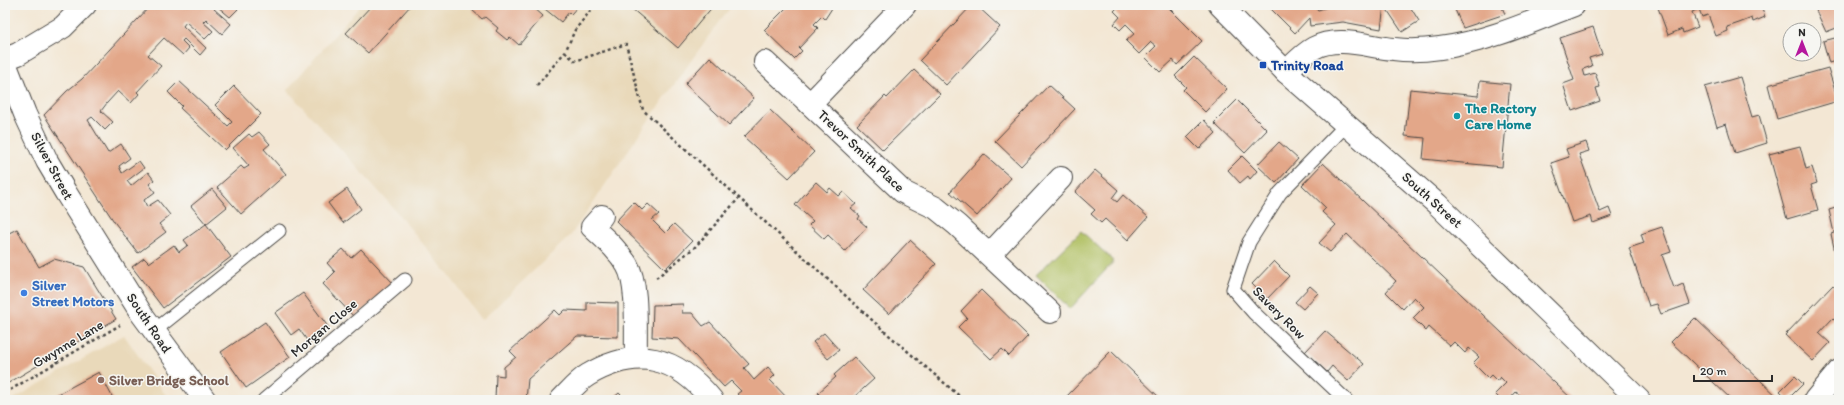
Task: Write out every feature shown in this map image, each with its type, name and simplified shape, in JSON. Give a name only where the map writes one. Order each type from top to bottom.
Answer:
[{"type":"street","points":[[5,59],[18,54],[63,27],[85,5]]},
{"type":"street","name":"Trevor Smith Place","points":[[810,104],[905,5]]},
{"type":"street","name":"South Street","points":[[1220,5],[1286,72],[1437,204],[1639,400]]},
{"type":"street","points":[[1286,72],[1304,55],[1326,43],[1355,42],[1395,49],[1440,48],[1477,40],[1529,13],[1574,5]]},
{"type":"street","name":"Trevor Smith Place","points":[[765,62],[903,192],[936,208],[990,254],[1050,312]]},
{"type":"street","name":"Silver Street","points":[[5,63],[25,114],[47,161],[109,264]]},
{"type":"street","points":[[990,254],[1061,178]]},
{"type":"street","points":[[602,216],[592,227],[618,251],[628,266],[634,283],[636,357]]},
{"type":"street","name":"South Road","points":[[109,264],[141,313],[205,400]]},
{"type":"street","points":[[560,400],[587,376],[616,361],[636,357],[655,359],[683,372],[699,384],[712,400]]},
{"type":"street","points":[[1815,400],[1839,371]]},
{"type":"lane","name":"Savery Row","points":[[1346,125],[1280,193],[1249,242],[1233,289],[1254,313],[1346,400]]},
{"type":"lane","points":[[154,331],[280,231]]},
{"type":"lane","name":"Morgan Close","points":[[264,400],[406,280]]},
{"type":"path","points":[[537,85],[565,52],[576,30],[595,5]]},
{"type":"path","points":[[565,52],[575,61],[626,44],[643,110],[964,400]]},
{"type":"path","points":[[634,294],[695,247],[739,198]]},
{"type":"path","name":"Gwynne Lane","points":[[5,393],[141,313]]},
{"type":"shaded area","points":[[361,5],[733,5],[720,20],[649,120],[571,235],[482,320],[448,274],[384,197],[287,90]]},
{"type":"shaded area","name":"Silver Bridge School","points":[[124,335],[169,400],[12,400]]},
{"type":"green space","points":[[1081,231],[1114,261],[1070,309],[1036,275]]},
{"type":"building","points":[[151,5],[234,5],[238,9],[230,17],[217,6],[214,9],[231,24],[222,34],[206,19],[203,22],[213,31],[205,39],[186,22],[183,26],[206,48],[200,55],[184,39],[182,41],[189,48],[183,55],[164,38],[148,55],[161,66],[137,92],[139,94],[131,103],[118,91],[101,111],[113,122],[105,130],[92,117],[88,120],[108,153],[121,144],[130,158],[119,166],[122,173],[139,161],[144,168],[127,181],[131,186],[148,172],[154,180],[149,184],[155,192],[144,200],[147,207],[158,200],[170,215],[159,224],[166,232],[138,253],[115,223],[44,115],[67,91],[82,79]]},
{"type":"building","points":[[372,5],[411,5],[368,53],[346,33]]},
{"type":"building","points":[[470,5],[535,5],[533,7],[543,16],[519,45],[510,37],[507,40],[496,31],[498,28],[485,17],[482,19],[472,10],[474,8]]},
{"type":"building","points":[[540,5],[579,5],[571,14],[569,12],[561,22]]},
{"type":"building","points":[[633,5],[714,5],[678,48],[631,8]]},
{"type":"building","points":[[789,5],[834,5],[825,19],[822,16],[814,24],[818,28],[799,48],[802,51],[794,59],[764,30]]},
{"type":"building","points":[[972,5],[976,5],[1000,27],[946,85],[920,60]]},
{"type":"building","points":[[1120,5],[1166,5],[1202,41],[1177,65],[1173,60],[1160,72],[1145,57],[1156,46],[1151,42],[1139,54],[1126,41],[1135,33],[1126,24],[1120,30],[1114,24],[1120,17],[1114,11]]},
{"type":"building","points":[[1267,5],[1313,5],[1318,10],[1334,5],[1384,5],[1381,29],[1343,22],[1310,26],[1309,18],[1295,33]]},
{"type":"building","points":[[1384,5],[1409,5],[1419,21],[1402,32]]},
{"type":"building","points":[[1453,5],[1501,5],[1505,14],[1463,28]]},
{"type":"building","points":[[1657,5],[1761,5],[1765,17],[1753,22],[1752,18],[1727,27],[1728,31],[1716,36],[1708,15],[1702,17],[1699,9],[1692,12],[1698,27],[1683,33],[1682,29],[1668,35]]},
{"type":"building","points":[[1839,5],[1839,27],[1826,32],[1814,6]]},
{"type":"building","points":[[1593,27],[1602,54],[1589,58],[1592,66],[1583,69],[1585,76],[1595,73],[1600,87],[1596,88],[1600,101],[1572,111],[1563,84],[1574,80],[1560,38]]},
{"type":"building","points":[[1839,37],[1839,60],[1829,63],[1823,41]]},
{"type":"building","points":[[710,57],[754,98],[729,125],[685,84]]},
{"type":"building","points":[[1194,57],[1227,89],[1205,112],[1183,90],[1186,87],[1175,76]]},
{"type":"building","points":[[1828,68],[1838,101],[1777,119],[1768,85]]},
{"type":"building","points":[[914,70],[940,94],[883,150],[857,125],[885,96],[887,98]]},
{"type":"building","points":[[1740,77],[1752,117],[1759,115],[1767,143],[1735,153],[1726,124],[1717,127],[1705,87]]},
{"type":"building","points":[[179,81],[228,126],[232,122],[215,105],[234,86],[261,114],[225,150],[180,108],[182,106],[168,92]]},
{"type":"building","name":"The Rectory Care Home","points":[[1480,81],[1510,84],[1502,167],[1423,159],[1425,138],[1405,136],[1410,89],[1478,96]]},
{"type":"building","points":[[1049,85],[1075,109],[1021,166],[995,141]]},
{"type":"building","points":[[1237,100],[1267,130],[1245,153],[1214,123]]},
{"type":"building","points":[[770,110],[814,152],[789,178],[744,137]]},
{"type":"building","points":[[1204,120],[1216,133],[1199,149],[1187,137]]},
{"type":"building","points":[[259,132],[270,144],[264,149],[286,174],[241,214],[217,187],[241,166],[244,169],[249,166],[233,148],[249,134],[252,137]]},
{"type":"building","points":[[1279,142],[1298,159],[1276,183],[1257,165]]},
{"type":"building","points":[[1586,142],[1589,151],[1579,154],[1600,212],[1609,208],[1612,216],[1593,223],[1591,216],[1572,222],[1551,163],[1569,157],[1566,149]]},
{"type":"building","points":[[1800,146],[1806,169],[1812,167],[1817,183],[1811,185],[1818,210],[1787,219],[1769,154]]},
{"type":"building","points":[[984,154],[1011,178],[977,216],[950,192]]},
{"type":"building","points":[[1242,156],[1257,171],[1250,179],[1248,176],[1240,183],[1228,170]]},
{"type":"building","points":[[1323,163],[1573,400],[1517,400],[1521,396],[1516,392],[1509,400],[1501,400],[1495,394],[1506,383],[1500,377],[1497,381],[1491,375],[1488,378],[1473,363],[1479,357],[1469,348],[1465,353],[1454,342],[1450,346],[1429,327],[1426,331],[1413,318],[1424,307],[1414,297],[1403,309],[1386,292],[1396,281],[1347,234],[1330,252],[1319,243],[1336,225],[1322,212],[1326,208],[1302,185]]},
{"type":"building","points":[[1095,170],[1118,190],[1112,198],[1117,202],[1123,195],[1148,217],[1128,240],[1105,219],[1101,223],[1091,214],[1095,210],[1075,192]]},
{"type":"building","points":[[816,182],[827,192],[830,188],[839,196],[843,192],[856,204],[851,208],[860,216],[858,219],[867,227],[845,251],[828,235],[824,239],[809,225],[813,221],[795,205]]},
{"type":"building","points":[[212,189],[227,207],[206,224],[191,206]]},
{"type":"building","points":[[347,189],[361,209],[343,223],[328,203]]},
{"type":"building","points":[[634,202],[642,210],[648,204],[659,214],[652,220],[665,233],[674,224],[692,241],[665,269],[616,221]]},
{"type":"building","points":[[1839,207],[1839,256],[1836,257],[1831,234],[1834,233],[1829,210]]},
{"type":"building","points":[[206,224],[231,257],[163,308],[132,267],[144,258],[149,263],[174,245],[179,252],[188,245],[184,240]]},
{"type":"building","points":[[1662,227],[1671,252],[1662,255],[1674,288],[1683,284],[1690,304],[1661,314],[1657,304],[1649,306],[1629,248],[1644,243],[1641,234]]},
{"type":"building","points":[[17,229],[39,267],[54,259],[84,267],[116,319],[5,385],[5,235]]},
{"type":"building","points":[[910,240],[936,264],[889,314],[863,290]]},
{"type":"building","points":[[343,249],[351,258],[361,249],[393,283],[355,318],[323,284],[335,272],[327,263]]},
{"type":"building","points":[[1274,261],[1289,276],[1267,299],[1252,284]]},
{"type":"building","points":[[1833,285],[1839,291],[1839,324],[1833,318],[1819,333],[1830,343],[1813,361],[1785,335]]},
{"type":"building","points":[[1310,286],[1318,293],[1303,309],[1295,302]]},
{"type":"building","points":[[981,290],[1028,336],[1009,356],[1002,349],[991,359],[958,327],[967,318],[961,311]]},
{"type":"building","points":[[303,293],[329,328],[309,343],[299,329],[291,335],[275,313]]},
{"type":"building","points":[[587,302],[618,303],[618,337],[577,336],[528,379],[526,400],[495,400],[496,375],[504,376],[504,367],[516,357],[510,351],[555,310],[560,315],[565,310],[587,311]]},
{"type":"building","points":[[683,304],[682,313],[692,313],[703,326],[710,322],[749,364],[744,368],[754,380],[768,367],[775,375],[770,380],[789,400],[743,400],[737,394],[741,391],[731,381],[724,387],[679,339],[652,337],[653,305]]},
{"type":"building","points":[[1695,318],[1781,400],[1732,400],[1671,342]]},
{"type":"building","points":[[265,322],[290,357],[246,388],[221,352]]},
{"type":"building","points":[[1325,331],[1364,364],[1348,381],[1332,366],[1327,372],[1305,352]]},
{"type":"building","points":[[824,333],[839,350],[828,359],[813,342]]},
{"type":"building","points":[[1111,351],[1162,400],[1068,400],[1065,398]]},
{"type":"building","points":[[854,357],[874,379],[854,397],[857,400],[824,400],[818,393],[836,377],[834,375]]},
{"type":"building","points":[[99,372],[114,400],[47,400]]},
{"type":"building","points":[[1795,376],[1803,384],[1788,399],[1780,391]]},
{"type":"building","points":[[619,393],[626,400],[611,400]]},
{"type":"place","name":"Trinity Road","points":[[1263,65]]},
{"type":"place","name":"The Rectory Care Home","points":[[1457,116]]},
{"type":"place","name":"Silver Street Motors","points":[[24,293]]},
{"type":"place","name":"Silver Bridge School","points":[[101,380]]}]
